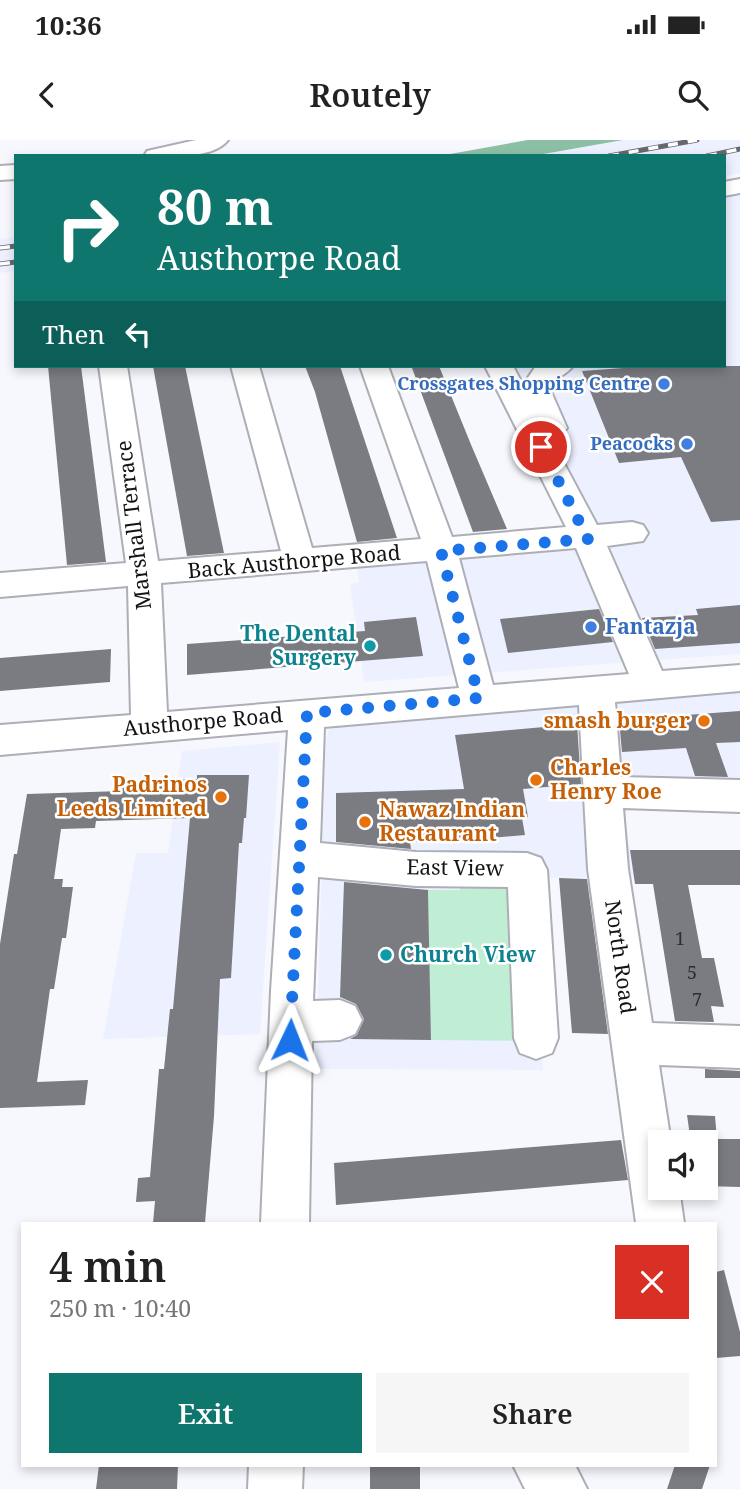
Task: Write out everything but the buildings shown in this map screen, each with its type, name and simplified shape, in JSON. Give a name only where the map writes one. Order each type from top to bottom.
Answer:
[{"type":"street","points":[[167,154],[190,150],[217,140]]},
{"type":"street","name":"Marshall Terrace","points":[[113,368],[144,574],[149,727]]},
{"type":"street","points":[[246,368],[300,562]]},
{"type":"street","points":[[375,368],[441,551],[479,698]]},
{"type":"street","points":[[501,368],[609,536]]},
{"type":"street","points":[[554,368],[546,371],[535,387],[554,432],[609,536],[651,685]]},
{"type":"street","name":"Back Austhorpe Road","points":[[0,586],[609,536]]},
{"type":"street","name":"Austhorpe Road","points":[[0,740],[740,678]]},
{"type":"street","name":"North Road","points":[[596,690],[607,869],[660,1222]]},
{"type":"street","points":[[285,1222],[298,858],[307,713]]},
{"type":"street","points":[[603,792],[740,796]]},
{"type":"street","name":"East View","points":[[298,858],[406,879],[527,870],[536,1038]]},
{"type":"street","points":[[291,1022],[340,1020]]},
{"type":"street","points":[[632,1043],[740,1046]]},
{"type":"street","points":[[275,1489],[276,1467]]},
{"type":"street","points":[[542,1467],[560,1489]]},
{"type":"shaded area","points":[[623,140],[740,140],[740,173],[726,176],[726,154],[543,154]]},
{"type":"shaded area","points":[[740,192],[740,654],[364,682],[350,584],[359,582],[353,552],[568,532],[515,368],[726,368],[726,194]]},
{"type":"shaded area","points":[[14,237],[14,271],[0,273],[0,239]]},
{"type":"shaded area","points":[[740,689],[740,800],[622,799],[634,877],[528,878],[543,1070],[316,1069],[325,746],[328,731],[332,727]]},
{"type":"shaded area","points":[[280,742],[260,1034],[103,1039],[136,853],[168,853],[182,751]]},
{"type":"green space","points":[[528,140],[623,140],[543,154],[450,154]]},
{"type":"green space","points":[[460,877],[516,878],[528,1041],[431,1040],[428,890],[460,890]]},
{"type":"railway","points":[[620,154],[697,140]]},
{"type":"railway","points":[[716,154],[740,149]]},
{"type":"railway","points":[[0,248],[14,246]]},
{"type":"railway","points":[[0,264],[14,262]]},
{"type":"place","name":"Crossgates Shopping Centre","points":[[664,384]]},
{"type":"place","name":"Peacocks","points":[[687,444]]},
{"type":"place","name":"Fantazja","points":[[591,627]]},
{"type":"place","name":"The Dental Surgery","points":[[370,646]]},
{"type":"place","name":"smash burger","points":[[704,721]]},
{"type":"place","name":"Charles Henry Roe","points":[[536,780]]},
{"type":"place","name":"Padrinos Leeds Limited","points":[[221,797]]},
{"type":"place","name":"Nawaz Indian Restaurant","points":[[365,822]]},
{"type":"place","name":"Church View","points":[[386,955]]},
{"type":"route","points":[[290,1040],[307,713],[479,698],[441,551],[588,539],[541,447]]}]
